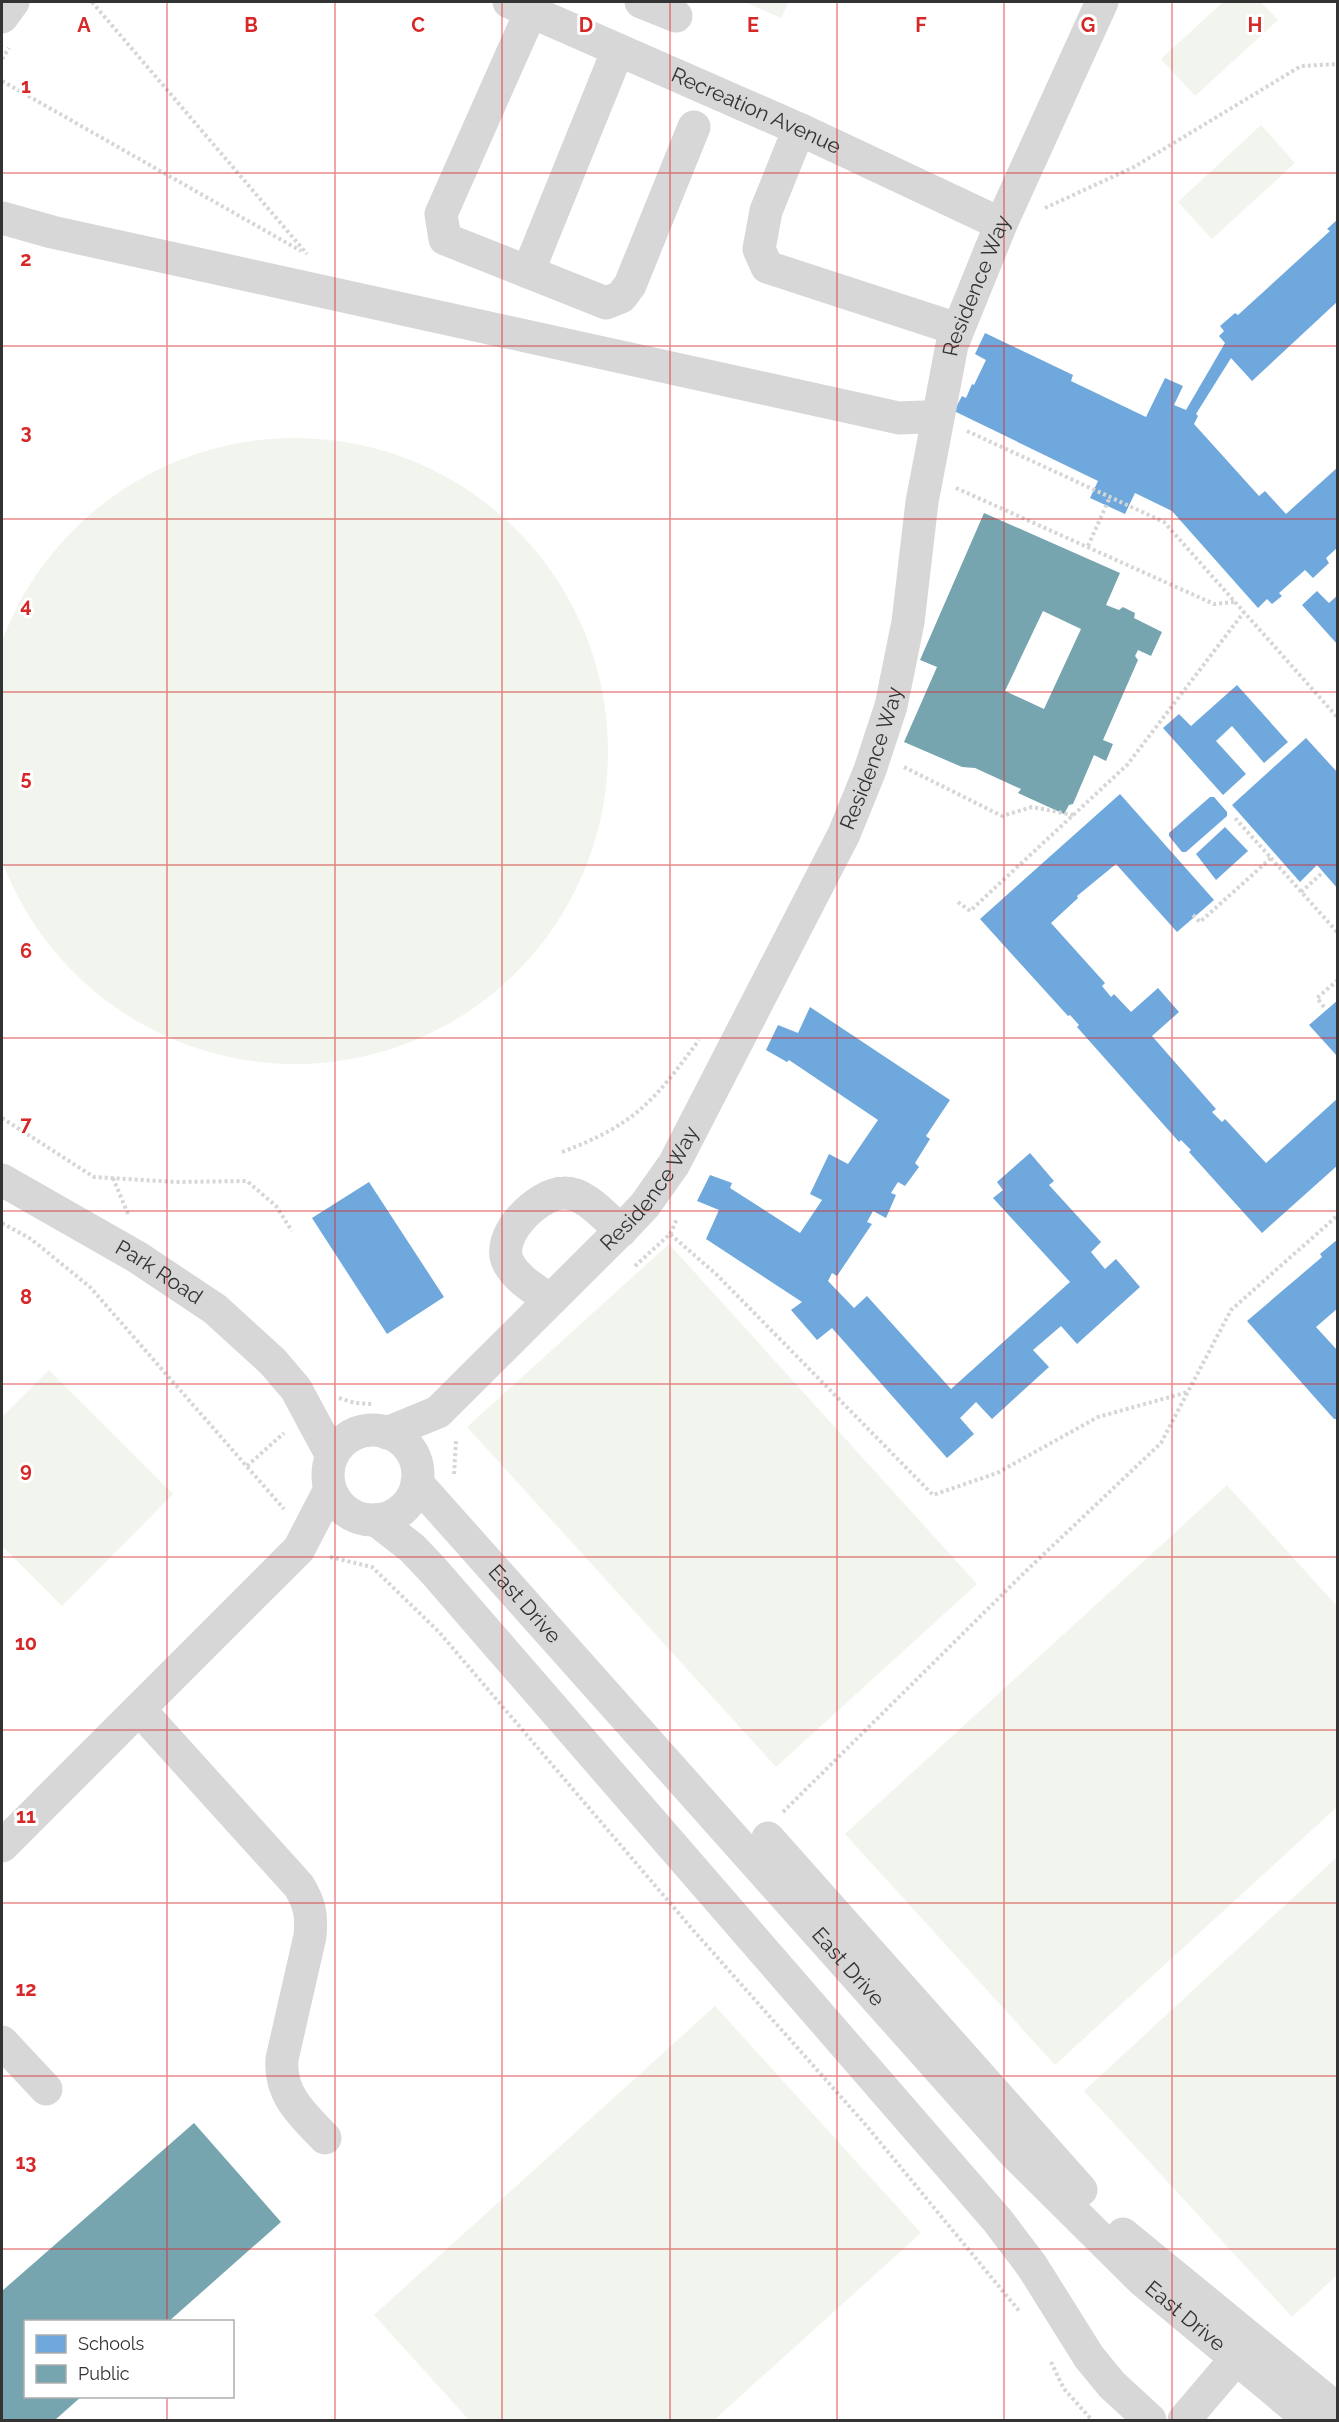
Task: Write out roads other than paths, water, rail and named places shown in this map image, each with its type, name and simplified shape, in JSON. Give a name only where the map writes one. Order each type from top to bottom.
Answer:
[{"type":"street","points":[[2,17],[13,2]]},
{"type":"street","points":[[641,2],[676,16]]},
{"type":"street","name":"Residence Way","points":[[417,1475],[438,1412],[621,1231],[645,1205],[674,1164],[844,834],[870,770],[891,706],[908,622],[922,502],[952,345],[1001,224],[1102,2]]},
{"type":"street","points":[[520,6],[441,214],[445,240],[606,303],[621,297],[630,285],[694,127]]},
{"type":"street","name":"Recreation Avenue","points":[[520,6],[799,129],[1001,224]]},
{"type":"street","points":[[528,272],[618,50]]},
{"type":"street","points":[[799,129],[766,211],[759,249],[766,267],[957,329]]},
{"type":"street","points":[[2,218],[63,235],[899,418],[923,417]]},
{"type":"street","name":"Park Road","points":[[2,1180],[137,1257],[215,1309],[273,1362],[296,1389],[332,1456]]},
{"type":"street","points":[[550,1300],[518,1276],[508,1263],[506,1244],[515,1224],[545,1200],[564,1193],[582,1198],[621,1231]]},
{"type":"street","name":"Park Road","points":[[296,1389],[373,1433]]},
{"type":"street","name":"Residence Way","points":[[373,1433],[438,1412]]},
{"type":"street","points":[[307,1541],[368,1519],[390,1516],[403,1509],[412,1497],[417,1475],[405,1444],[373,1433],[347,1438],[332,1456],[328,1478],[330,1489],[342,1507],[368,1519],[412,1548],[433,1570],[982,2204],[1032,2266],[1089,2357],[1112,2385],[1150,2421]]},
{"type":"street","name":"East Drive","points":[[417,1475],[1014,2153],[1142,2280],[1310,2421]]},
{"type":"street","points":[[2,1846],[307,1541],[330,1489]]},
{"type":"street","points":[[139,1709],[299,1886],[309,1902],[312,1918],[310,1936],[282,2059],[281,2077],[294,2104],[324,2138]]},
{"type":"street","points":[[768,1839],[1074,2183],[1120,2231],[1338,2410]]},
{"type":"street","points":[[2,2042],[46,2090]]},
{"type":"street","points":[[1184,2421],[1235,2360]]}]
